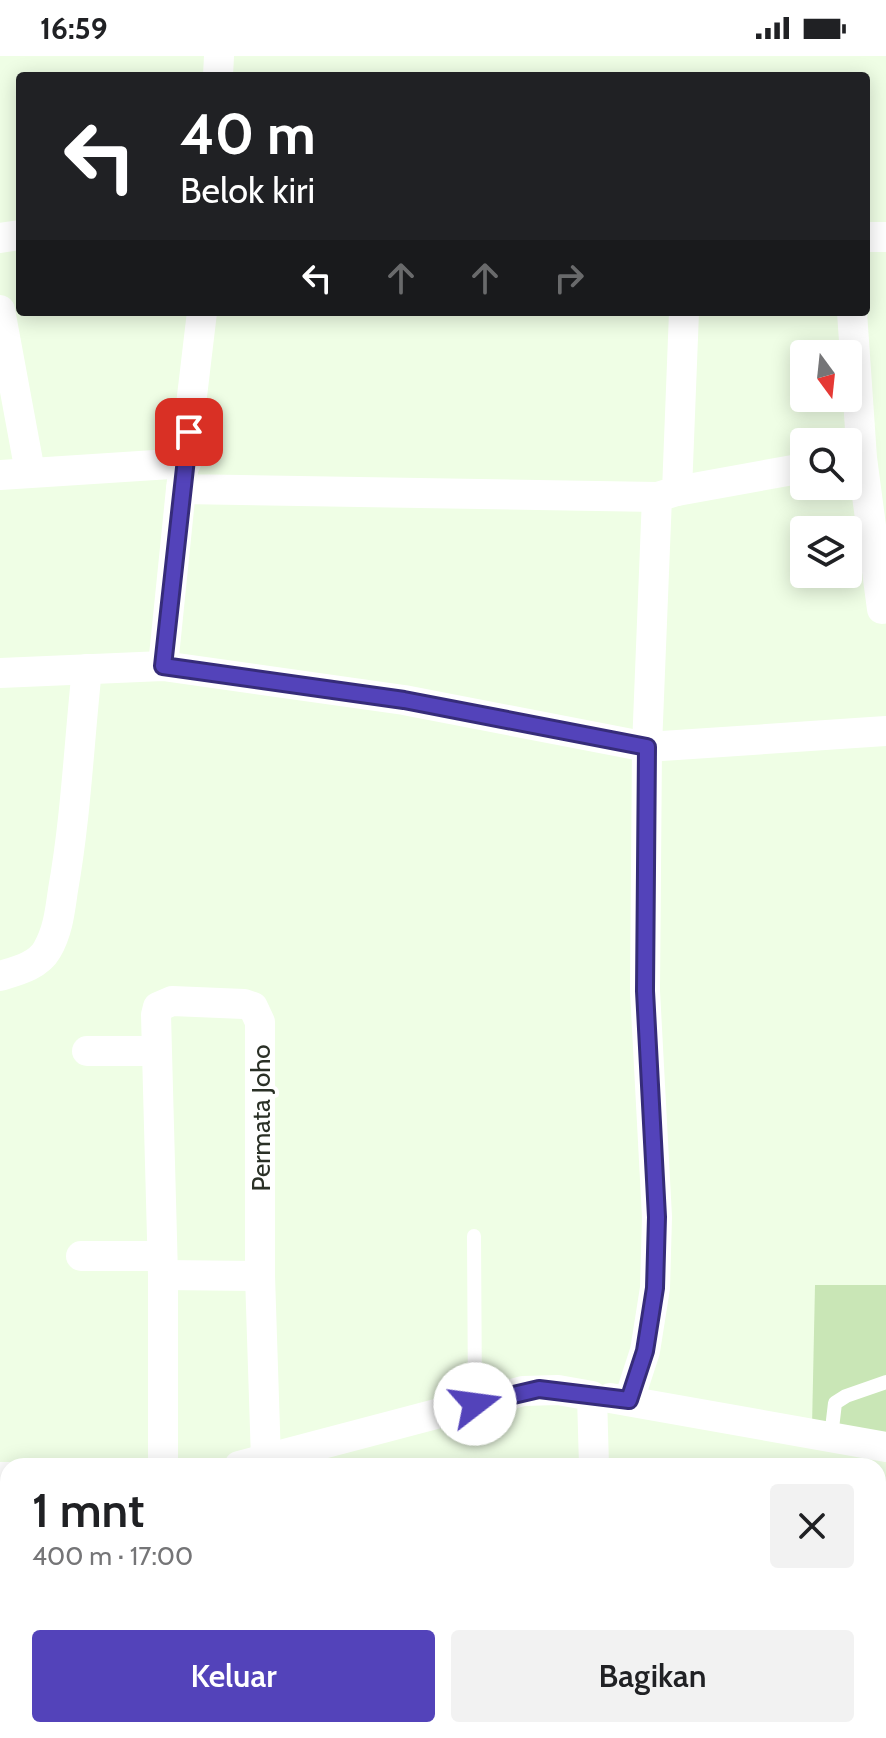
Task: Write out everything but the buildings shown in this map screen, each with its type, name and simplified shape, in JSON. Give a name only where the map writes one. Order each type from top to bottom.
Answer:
[{"type":"street","points":[[0,310],[30,472]]},
{"type":"street","points":[[163,666],[202,316]]},
{"type":"street","points":[[629,1400],[645,1351],[655,1288],[657,1217],[645,991],[647,747],[684,316]]},
{"type":"street","points":[[852,316],[882,609]]},
{"type":"street","points":[[0,475],[30,472],[183,476],[667,494],[790,471]]},
{"type":"street","points":[[0,673],[163,666],[404,700],[647,747],[886,731]]},
{"type":"street","points":[[0,976],[38,960],[46,952],[58,925],[71,848],[87,669]]},
{"type":"street","name":"Permata Joho","points":[[163,1458],[156,1015],[158,1007],[166,1002],[244,1004],[253,1007],[257,1013],[261,1033],[260,1276],[252,1458]]},
{"type":"street","points":[[87,1051],[156,1051]]},
{"type":"street","points":[[81,1256],[260,1276]]},
{"type":"street","points":[[271,1458],[539,1389],[629,1400],[886,1447]]},
{"type":"street","points":[[592,1396],[594,1458]]},
{"type":"lane","points":[[474,1236],[475,1404]]},
{"type":"lane","points":[[831,1437],[835,1403],[886,1382]]},
{"type":"green space","points":[[815,1285],[886,1285],[886,1440],[812,1427]]},
{"type":"route","points":[[189,432],[163,666],[404,700],[647,747],[645,991],[657,1217],[655,1288],[645,1351],[629,1400],[539,1389],[475,1404]]}]
